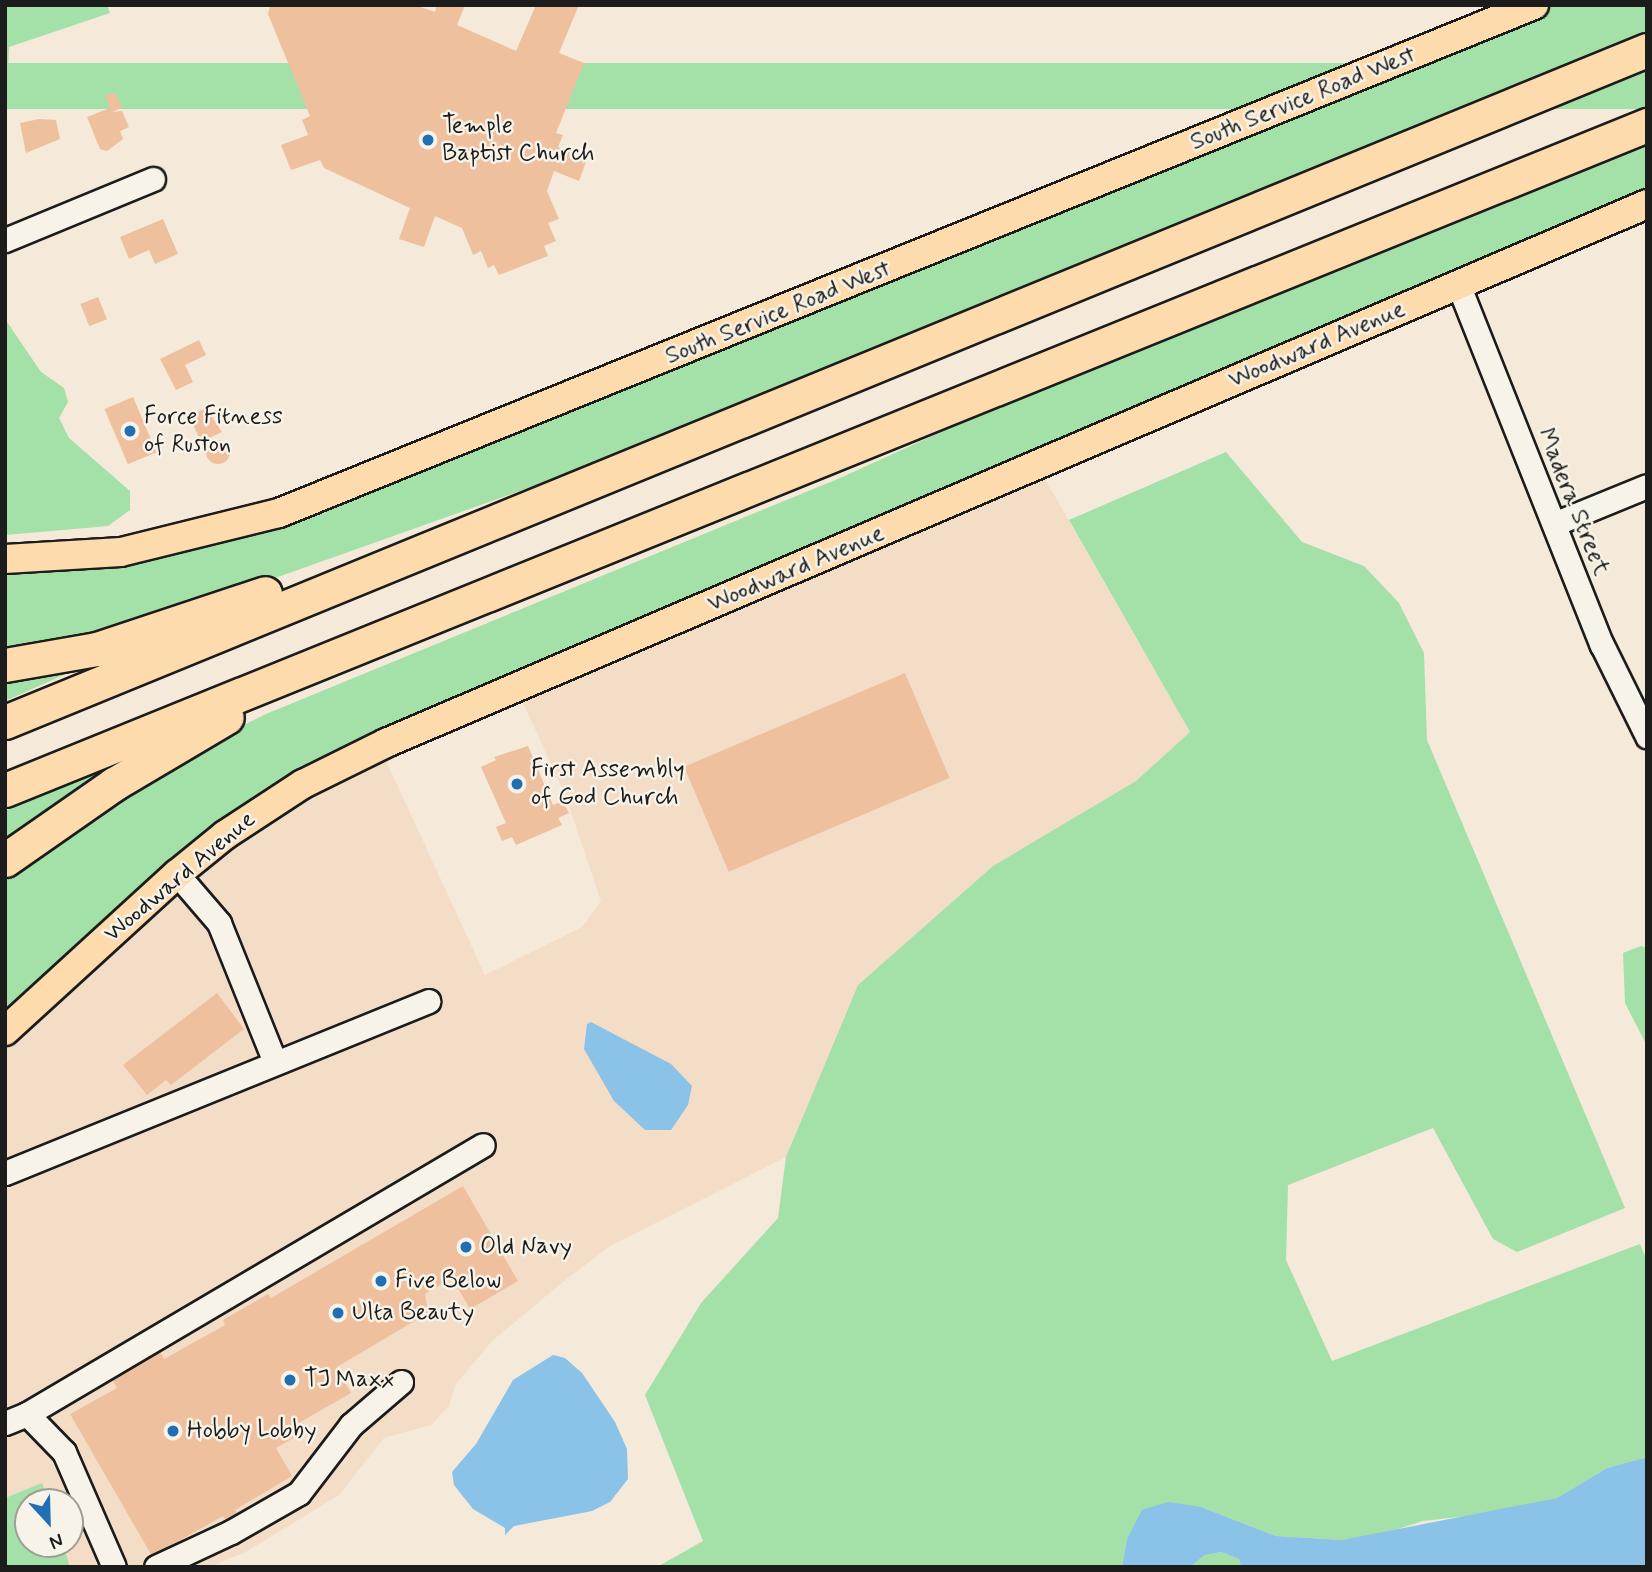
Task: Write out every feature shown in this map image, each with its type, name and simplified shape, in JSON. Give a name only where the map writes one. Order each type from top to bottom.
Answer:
[{"type":"highway","points":[[5,722],[1647,50]]},
{"type":"highway","points":[[5,790],[327,657],[1647,125]]},
{"type":"highway","points":[[5,665],[97,649],[296,582],[430,548]]},
{"type":"highway","points":[[5,860],[114,784],[327,657]]},
{"type":"main road","name":"South Service Road West","points":[[5,559],[121,552],[279,513],[1534,5]]},
{"type":"main road","name":"Woodward Avenue","points":[[5,1031],[177,874],[263,808],[386,743],[1647,204]]},
{"type":"street","points":[[5,240],[153,179]]},
{"type":"street","name":"Madera Street","points":[[1458,284],[1602,645],[1647,736]]},
{"type":"street","points":[[1554,524],[1647,486]]},
{"type":"street","points":[[177,874],[219,923],[274,1060]]},
{"type":"street","points":[[5,1173],[274,1060],[428,1002]]},
{"type":"street","points":[[5,1423],[27,1415],[483,1145]]},
{"type":"street","points":[[156,1567],[213,1542],[299,1493],[351,1425],[401,1382]]},
{"type":"street","points":[[27,1415],[64,1452],[114,1567]]},
{"type":"shaded area","points":[[1041,472],[1190,732],[1136,781],[993,866],[858,985],[786,1157],[610,1246],[492,1341],[456,1384],[449,1406],[431,1425],[384,1438],[339,1495],[244,1553],[209,1567],[70,1567],[67,1558],[84,1558],[84,1488],[44,1488],[42,1483],[30,1488],[14,1488],[14,1494],[5,1498],[5,1042],[240,834],[383,754],[485,975],[582,927],[601,901],[566,797],[520,696]]},
{"type":"green space","points":[[5,5],[107,5],[110,13],[9,47],[8,76],[19,100],[5,104]]},
{"type":"green space","points":[[1553,5],[1647,5],[1647,33],[610,459],[140,626],[5,652],[5,568],[383,480]]},
{"type":"green space","points":[[5,63],[1647,63],[1647,109],[5,109]]},
{"type":"green space","points":[[1647,138],[1647,191],[517,671],[309,766],[225,818],[184,851],[5,1020],[5,875],[217,738],[266,714],[840,478],[1038,388]]},
{"type":"green space","points":[[5,319],[41,372],[64,388],[68,402],[59,418],[69,438],[130,491],[130,510],[108,526],[5,535]]},
{"type":"green space","points":[[1226,452],[1302,542],[1364,566],[1399,603],[1424,653],[1427,740],[1625,1208],[1517,1252],[1493,1239],[1433,1128],[1288,1185],[1286,1260],[1332,1361],[1640,1244],[1647,1261],[1647,1457],[1607,1468],[1557,1498],[1485,1514],[1423,1521],[1376,1536],[1342,1540],[1276,1536],[1201,1507],[1127,1539],[1122,1567],[657,1567],[703,1541],[645,1395],[701,1303],[778,1218],[786,1157],[858,985],[993,866],[1136,781],[1190,732],[1069,520]]},
{"type":"green space","points":[[93,662],[5,701],[5,672]]},
{"type":"green space","points":[[145,753],[5,855],[5,811]]},
{"type":"green space","points":[[1641,946],[1647,948],[1647,1046],[1625,1003],[1623,953]]},
{"type":"green space","points":[[42,1483],[44,1488],[30,1488]]},
{"type":"green space","points":[[14,1494],[14,1558],[67,1558],[70,1567],[5,1567],[5,1498]]},
{"type":"green space","points":[[1221,1552],[1239,1559],[1241,1567],[1190,1567],[1205,1555]]},
{"type":"water","points":[[591,1022],[671,1064],[692,1086],[688,1105],[671,1130],[645,1130],[614,1101],[584,1049],[587,1024]]},
{"type":"water","points":[[553,1355],[565,1358],[582,1373],[615,1422],[627,1449],[628,1479],[610,1502],[592,1511],[514,1526],[505,1535],[505,1528],[473,1509],[454,1485],[452,1472],[476,1444],[513,1380]]},
{"type":"water","points":[[1647,1457],[1647,1567],[1241,1567],[1239,1559],[1221,1552],[1205,1555],[1190,1567],[1122,1567],[1127,1539],[1142,1510],[1168,1502],[1201,1507],[1276,1536],[1342,1540],[1557,1498],[1607,1468]]},
{"type":"building","name":"Temple Baptist Church","points":[[270,5],[415,5],[435,12],[437,5],[465,5],[457,25],[516,51],[536,5],[578,7],[559,53],[584,63],[556,133],[563,135],[558,147],[587,159],[579,181],[554,171],[547,191],[559,219],[548,223],[556,241],[544,246],[548,256],[499,275],[494,265],[488,268],[481,251],[473,255],[462,228],[435,216],[424,247],[399,239],[410,208],[324,168],[320,160],[291,170],[281,145],[308,135],[302,120],[310,116],[268,14]]},
{"type":"building","points":[[115,92],[122,108],[112,112],[122,111],[129,127],[120,131],[123,139],[107,151],[100,149],[87,117],[110,108],[105,96]]},
{"type":"building","points":[[39,119],[56,120],[60,139],[26,153],[20,123]]},
{"type":"building","points":[[163,219],[178,254],[155,264],[149,250],[129,259],[120,237]]},
{"type":"building","points":[[98,297],[107,319],[89,326],[80,304]]},
{"type":"building","points":[[199,340],[206,355],[185,365],[193,382],[176,390],[160,359]]},
{"type":"building","name":"Force Fitness of Ruston","points":[[133,397],[156,452],[128,464],[104,409]]},
{"type":"building","points":[[206,408],[222,432],[201,442],[189,416]]},
{"type":"building","points":[[218,440],[226,444],[230,452],[226,460],[218,464],[210,460],[206,452],[210,444]]},
{"type":"building","points":[[905,673],[950,778],[729,872],[684,767]]},
{"type":"building","name":"First Assembly of God Church","points":[[528,746],[553,805],[563,801],[569,813],[558,818],[562,825],[516,845],[512,837],[502,841],[496,827],[506,823],[481,767],[496,760],[494,757]]},
{"type":"building","points":[[217,993],[244,1029],[171,1085],[166,1080],[147,1095],[123,1065]]},
{"type":"building","points":[[463,1186],[518,1281],[470,1309],[452,1278],[425,1294],[428,1313],[337,1367],[351,1393],[290,1428],[295,1437],[276,1448],[292,1476],[235,1510],[240,1519],[229,1526],[223,1516],[152,1556],[70,1414],[117,1388],[112,1379],[160,1351],[164,1359],[225,1325],[223,1320],[268,1294],[271,1298]]},
{"type":"place","name":"Temple Baptist Church","points":[[428,140]]},
{"type":"place","name":"Force Fitness of Ruston","points":[[130,431]]},
{"type":"place","name":"First Assembly of God Church","points":[[517,784]]},
{"type":"place","name":"Old Navy","points":[[466,1247]]},
{"type":"place","name":"Five Below","points":[[381,1281]]},
{"type":"place","name":"Ulta Beauty","points":[[338,1313]]},
{"type":"place","name":"TJ Maxx","points":[[290,1380]]},
{"type":"place","name":"Hobby Lobby","points":[[173,1431]]}]
